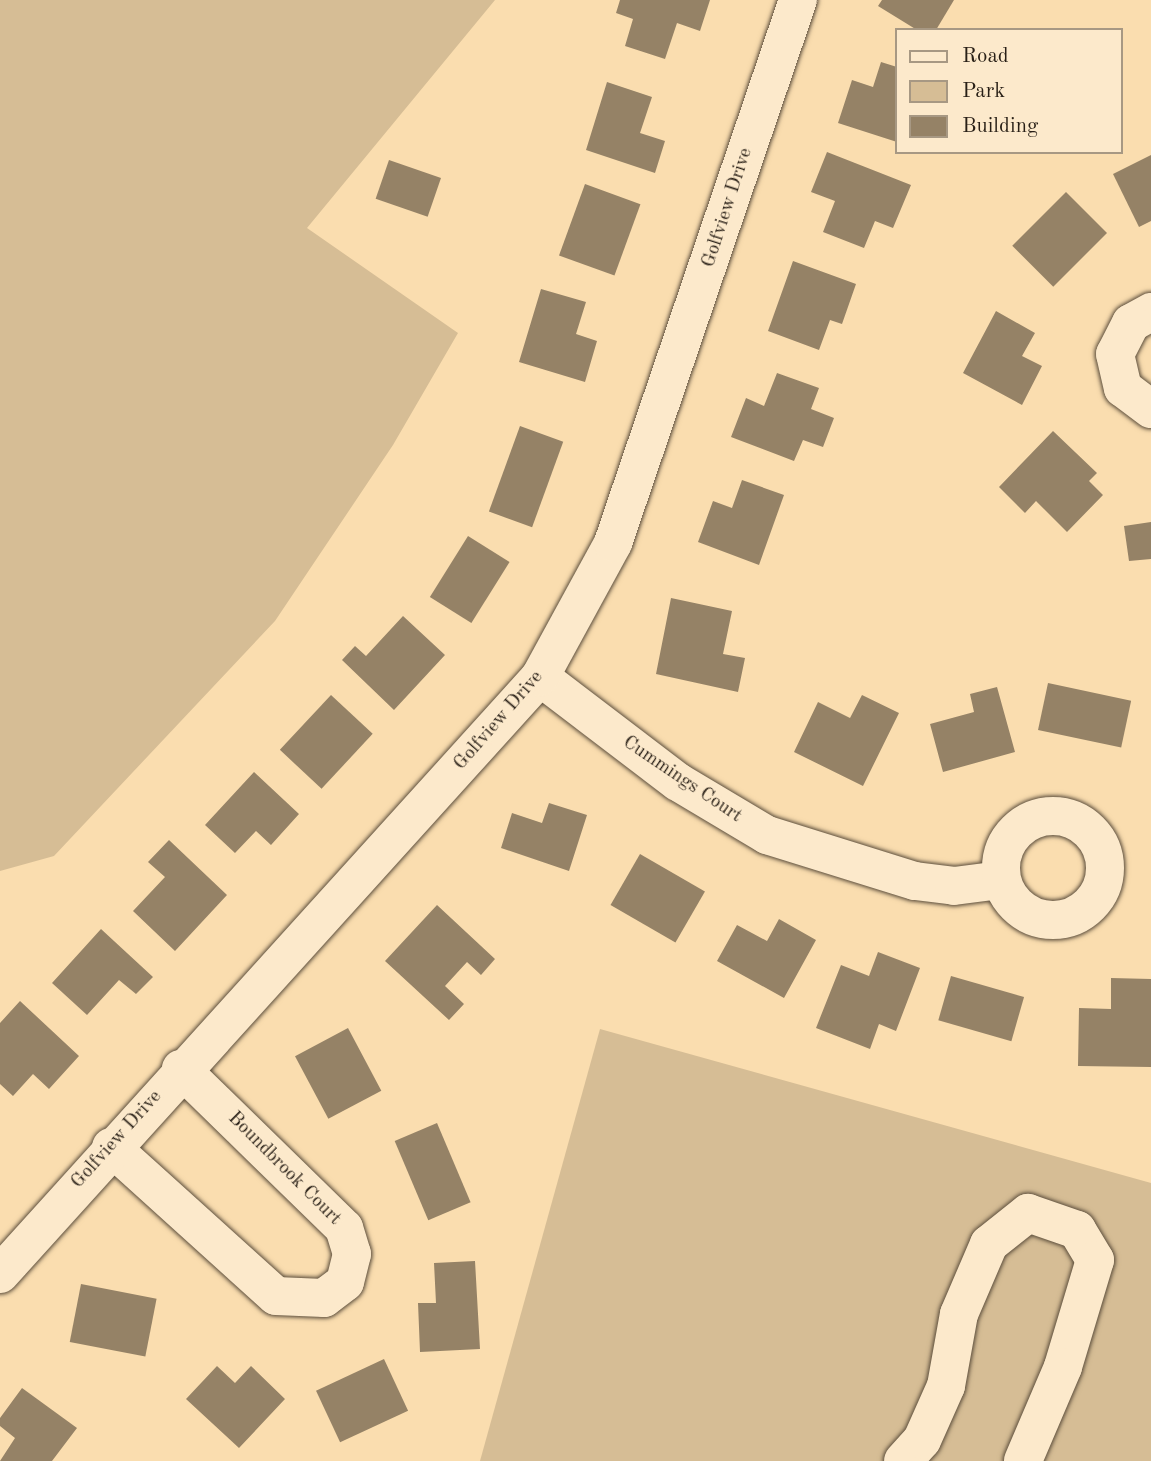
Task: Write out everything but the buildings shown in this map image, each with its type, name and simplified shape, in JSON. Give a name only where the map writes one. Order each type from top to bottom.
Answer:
[{"type":"street","name":"Golfview Drive","points":[[0,1274],[181,1069],[540,677],[614,543],[798,0]]},
{"type":"street","points":[[1151,312],[1131,323],[1115,354],[1123,388],[1151,409]]},
{"type":"street","name":"Cummings Court","points":[[540,677],[678,782],[767,835],[915,881],[954,887],[1001,880]]},
{"type":"street","name":"Boundbrook Court","points":[[111,1147],[276,1296],[324,1298],[345,1282],[352,1254],[344,1228],[181,1069]]},
{"type":"street","points":[[904,1461],[938,1406],[959,1314],[989,1244],[1028,1213],[1077,1230],[1096,1260],[1063,1367],[1023,1461]]},
{"type":"green space","points":[[0,0],[495,0],[307,228],[458,333],[393,445],[275,621],[54,856],[0,871]]},
{"type":"green space","points":[[600,1029],[1151,1183],[1151,1461],[480,1461]]}]
